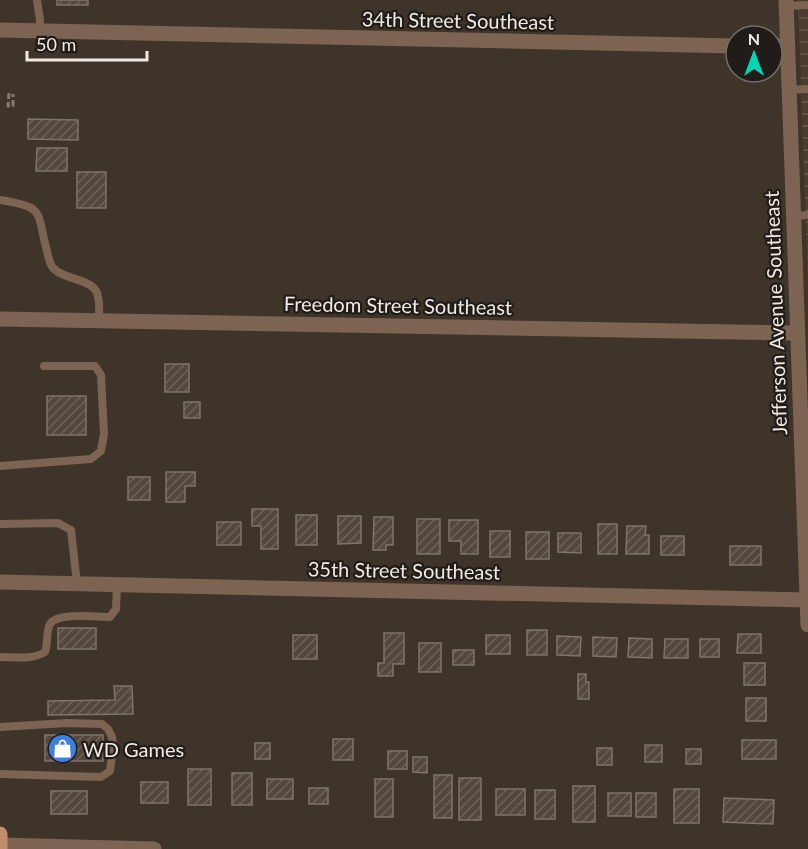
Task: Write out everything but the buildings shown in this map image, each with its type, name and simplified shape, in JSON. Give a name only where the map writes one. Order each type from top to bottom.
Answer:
[{"type":"main road","points":[[0,834],[0,847]]},
{"type":"street","name":"Jefferson Avenue Southeast","points":[[783,24],[786,3]]},
{"type":"street","name":"34th Street Southeast","points":[[0,30],[724,46]]},
{"type":"street","name":"Jefferson Avenue Southeast","points":[[784,70],[788,90],[792,216],[801,284],[796,333],[804,400],[808,625]]},
{"type":"street","name":"Freedom Street Southeast","points":[[0,318],[796,333]]},
{"type":"street","name":"35th Street Southeast","points":[[0,582],[807,600]]},
{"type":"street","points":[[0,847],[154,849]]},
{"type":"lane","points":[[37,0],[39,31]]},
{"type":"lane","points":[[786,3],[808,5]]},
{"type":"lane","points":[[788,90],[808,89]]},
{"type":"lane","points":[[0,200],[33,207],[39,216],[52,267],[62,275],[94,288],[98,295],[99,321]]},
{"type":"lane","points":[[792,216],[808,214]]},
{"type":"lane","points":[[0,466],[91,459],[101,451],[104,434],[101,375],[95,366],[44,366]]},
{"type":"lane","points":[[0,524],[58,523],[71,530],[77,584]]},
{"type":"lane","points":[[0,657],[32,657],[45,652],[48,628],[55,619],[110,617],[116,609],[117,585]]},
{"type":"lane","points":[[0,727],[102,724],[108,729],[113,747],[110,771],[101,777],[0,774]]},
{"type":"shaded area","points":[[798,0],[808,0],[808,283]]},
{"type":"place","name":"WD Games","points":[[62,749]]}]
